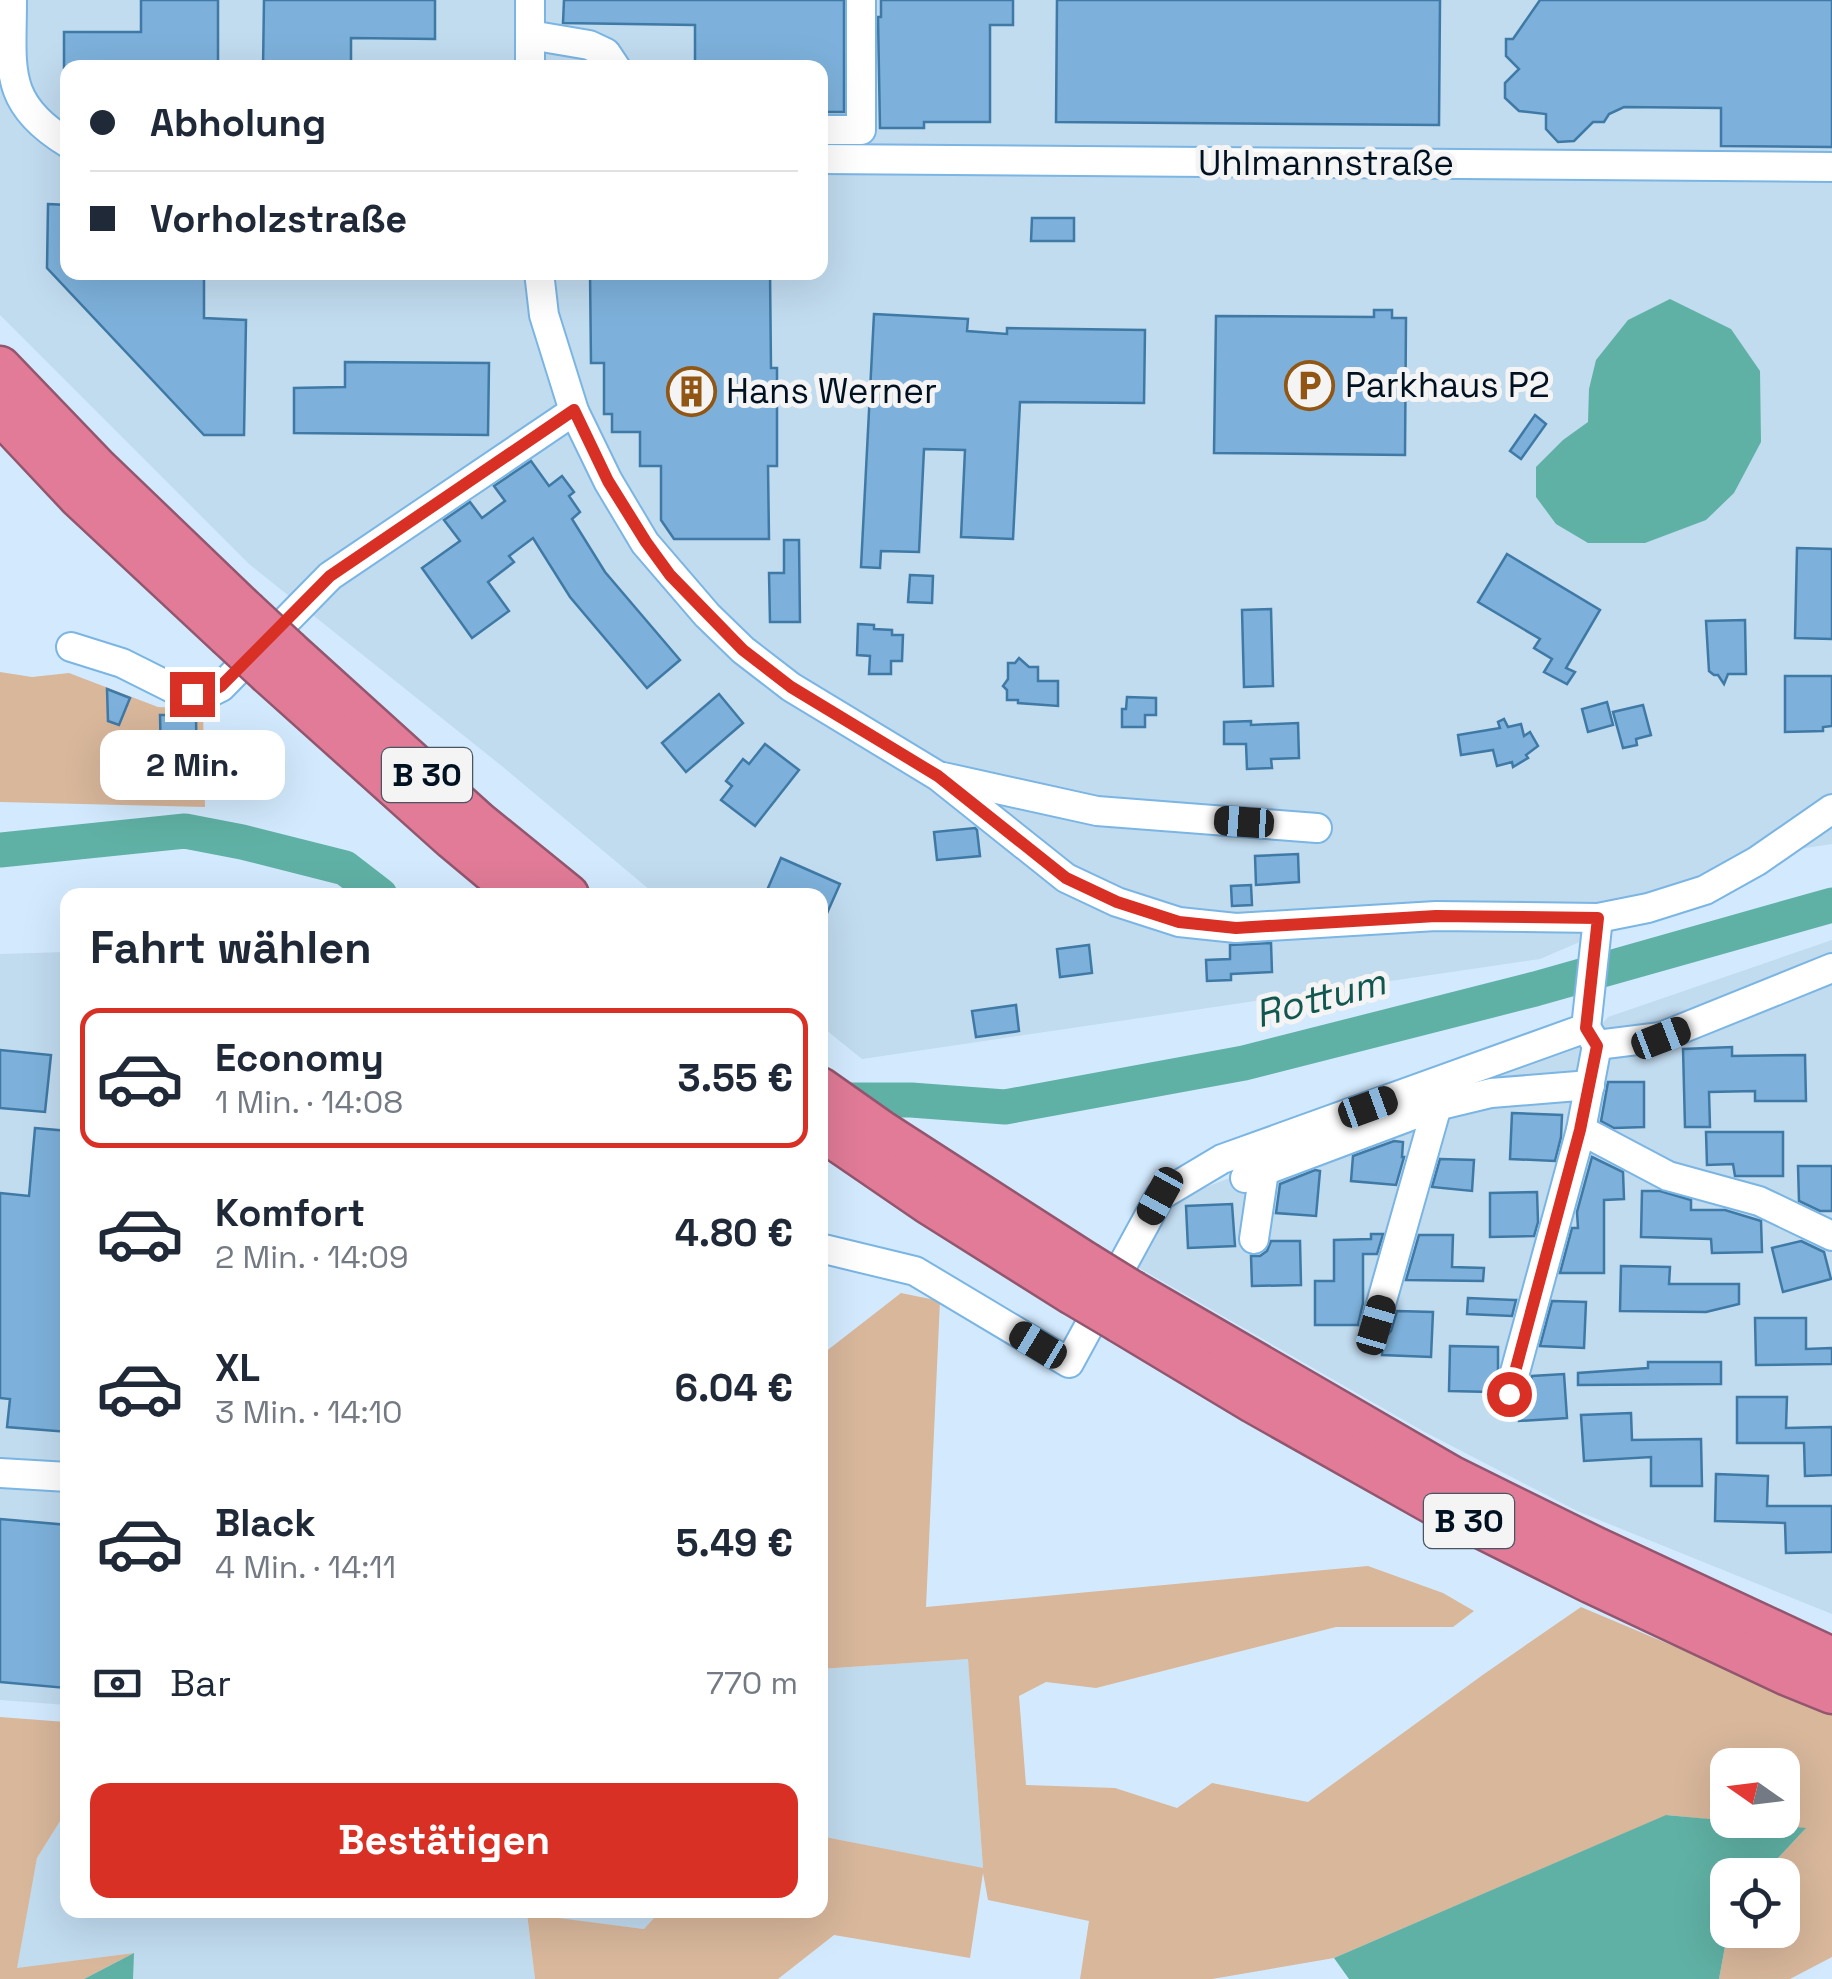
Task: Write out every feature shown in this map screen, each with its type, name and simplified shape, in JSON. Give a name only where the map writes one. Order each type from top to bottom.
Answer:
[{"type":"highway","name":"B 30","points":[[0,366],[237,623],[439,826],[512,888]]},
{"type":"highway","name":"B 30","points":[[0,413],[80,496],[237,623]]},
{"type":"highway","name":"B 30","points":[[279,663],[559,888]]},
{"type":"highway","name":"B 30","points":[[828,1094],[1079,1278],[1126,1307],[1598,1549],[1832,1658]]},
{"type":"highway","name":"B 30","points":[[828,1135],[928,1203],[1079,1278]]},
{"type":"highway","name":"B 30","points":[[1126,1307],[1253,1402],[1434,1504],[1592,1583],[1832,1694]]},
{"type":"street","points":[[12,0],[14,84],[34,120],[60,138]]},
{"type":"street","points":[[530,0],[530,60]]},
{"type":"street","points":[[828,130],[861,130],[862,0]]},
{"type":"street","points":[[530,35],[589,46],[606,52],[611,60]]},
{"type":"street","name":"Uhlmannstraße","points":[[828,159],[1832,167]]},
{"type":"street","points":[[540,280],[544,315],[574,410],[608,481],[670,575],[706,615],[791,687],[938,776],[1066,878],[1117,902],[1179,922],[1236,928],[1436,916],[1596,931],[1648,908],[1705,890],[1757,862],[1832,809]]},
{"type":"street","points":[[71,647],[122,663],[176,690],[206,694],[221,686],[330,576],[574,410]]},
{"type":"street","points":[[938,776],[1097,811],[1317,828]]},
{"type":"street","points":[[1509,1394],[1590,1085],[1596,931]]},
{"type":"street","points":[[828,1250],[915,1271],[1069,1363],[1160,1196],[1222,1159],[1591,1025],[1661,1038],[1832,968]]},
{"type":"street","points":[[1254,1239],[1254,1174],[1437,1106],[1490,1093],[1590,1085]]},
{"type":"street","points":[[1376,1325],[1437,1106]]},
{"type":"street","points":[[1580,1130],[1668,1176],[1758,1201],[1832,1236]]},
{"type":"street","points":[[0,1473],[60,1477]]},
{"type":"shaded area","points":[[0,0],[1832,0],[1832,844],[1793,850],[1540,959],[862,1059],[828,1031],[828,888],[648,888],[249,564],[0,315]]},
{"type":"shaded area","points":[[1670,299],[1731,329],[1760,371],[1761,442],[1734,493],[1706,520],[1645,543],[1588,543],[1556,524],[1536,497],[1536,467],[1588,422],[1589,389],[1596,360],[1628,320]]},
{"type":"shaded area","points":[[0,672],[32,677],[69,673],[158,707],[203,709],[205,807],[0,802]]},
{"type":"shaded area","points":[[1832,940],[1832,1614],[1577,1511],[1421,1430],[1134,1265],[1175,1199],[1588,1040],[1608,1017]]},
{"type":"shaded area","points":[[60,952],[60,1704],[0,1700],[0,954]]},
{"type":"shaded area","points":[[901,1293],[940,1301],[926,1607],[1368,1566],[1443,1593],[1474,1611],[1453,1627],[1336,1627],[1096,1688],[1046,1682],[1019,1696],[1026,1785],[1115,1788],[1177,1808],[1212,1783],[1308,1802],[1581,1607],[1832,1713],[1832,1957],[1790,1979],[1719,1979],[1725,1948],[1800,1948],[1800,1858],[1778,1858],[1805,1829],[1800,1828],[1800,1748],[1710,1748],[1710,1819],[1667,1815],[1334,1958],[1212,1979],[1080,1979],[1089,1921],[988,1900],[983,1873],[970,1958],[834,1935],[778,1979],[535,1979],[527,1918],[644,1929],[654,1918],[828,1918],[828,1838],[983,1868],[968,1659],[828,1668],[828,1350]]},
{"type":"shaded area","points":[[968,1659],[983,1869],[828,1838],[828,1668]]},
{"type":"shaded area","points":[[0,1717],[60,1722],[60,1821],[37,1858],[17,1968],[134,1953],[84,1979],[0,1979]]},
{"type":"shaded area","points":[[1666,1815],[1710,1819],[1710,1838],[1797,1838],[1778,1858],[1710,1858],[1710,1948],[1725,1948],[1719,1979],[1349,1979],[1334,1958]]},
{"type":"shaded area","points":[[60,1821],[60,1918],[527,1918],[535,1979],[133,1979],[133,1953],[16,1969],[37,1858]]},
{"type":"shaded area","points":[[552,1918],[654,1918],[644,1929]]},
{"type":"shaded area","points":[[134,1953],[133,1979],[84,1979]]},
{"type":"building","points":[[141,0],[218,0],[218,60],[64,60],[64,32],[141,32]]},
{"type":"building","points":[[264,0],[435,0],[435,39],[351,38],[351,60],[263,60]]},
{"type":"building","points":[[564,0],[844,0],[844,112],[828,112],[828,60],[695,60],[695,25],[563,23]]},
{"type":"building","points":[[881,0],[1013,0],[1013,25],[990,25],[990,122],[924,122],[924,128],[880,128]]},
{"type":"building","points":[[1057,0],[1440,0],[1439,125],[1056,122]]},
{"type":"building","points":[[1540,0],[1832,0],[1832,147],[1721,146],[1721,108],[1624,107],[1609,114],[1604,122],[1593,122],[1574,141],[1558,142],[1546,129],[1546,114],[1519,111],[1505,98],[1505,83],[1519,69],[1506,56],[1506,39],[1513,39]]},
{"type":"building","points":[[48,204],[60,205],[60,280],[204,280],[204,318],[246,320],[244,435],[204,435],[47,268]]},
{"type":"building","points":[[1032,218],[1074,218],[1074,241],[1031,241]]},
{"type":"building","name":"Hans Werner","points":[[590,280],[770,280],[771,368],[777,368],[777,466],[768,466],[769,539],[674,539],[661,520],[661,466],[640,466],[640,432],[612,432],[612,414],[604,414],[604,363],[591,363]]},
{"type":"building","name":"Parkhaus P2","points":[[1374,310],[1392,310],[1392,318],[1406,318],[1405,455],[1214,453],[1216,316],[1374,317]]},
{"type":"building","points":[[874,314],[968,319],[967,331],[1007,334],[1007,328],[1145,330],[1144,403],[1020,402],[1013,539],[961,537],[965,450],[924,449],[919,552],[881,551],[880,568],[861,567]]},
{"type":"building","points":[[345,362],[489,363],[488,435],[294,433],[294,388],[345,387]]},
{"type":"building","points":[[1535,415],[1546,424],[1521,459],[1510,451]]},
{"type":"building","points":[[531,461],[549,486],[562,476],[574,492],[569,496],[580,512],[572,519],[605,572],[680,660],[647,688],[570,597],[533,538],[509,556],[514,562],[488,582],[509,611],[472,638],[422,568],[460,541],[444,520],[470,502],[482,518],[505,501],[494,486]]},
{"type":"building","points":[[784,540],[799,540],[800,622],[770,622],[769,573],[784,573]]},
{"type":"building","points":[[1797,548],[1832,549],[1832,639],[1795,638]]},
{"type":"building","points":[[1507,554],[1600,610],[1566,668],[1575,672],[1567,684],[1544,672],[1552,659],[1534,648],[1540,639],[1478,602]]},
{"type":"building","points":[[910,575],[933,576],[932,603],[908,602]]},
{"type":"building","points":[[1271,609],[1273,686],[1244,687],[1242,610]]},
{"type":"building","points":[[1745,620],[1746,674],[1728,674],[1724,684],[1709,671],[1706,621]]},
{"type":"building","points":[[858,624],[903,635],[902,661],[891,661],[891,674],[869,674],[870,656],[857,655]]},
{"type":"building","points":[[1019,658],[1029,667],[1038,667],[1038,681],[1058,681],[1058,706],[1007,700],[1003,686],[1008,679],[1008,663]]},
{"type":"building","points":[[1785,676],[1832,676],[1832,726],[1823,727],[1823,731],[1785,732]]},
{"type":"building","points":[[107,689],[130,698],[119,725],[108,721]]},
{"type":"building","points":[[719,694],[743,723],[686,772],[662,743]]},
{"type":"building","points":[[1127,697],[1156,698],[1156,715],[1145,715],[1145,727],[1122,727]]},
{"type":"building","points":[[1607,702],[1613,725],[1588,732],[1582,709]]},
{"type":"building","points":[[1643,705],[1651,735],[1636,739],[1637,745],[1623,748],[1613,712]]},
{"type":"building","points":[[160,715],[196,715],[197,787],[109,787],[109,761],[161,760]]},
{"type":"building","points":[[1504,719],[1508,727],[1521,724],[1524,736],[1530,732],[1538,746],[1526,755],[1528,758],[1513,767],[1512,762],[1497,766],[1493,750],[1461,755],[1458,735],[1500,728],[1498,722]]},
{"type":"building","points":[[1251,721],[1251,725],[1298,723],[1299,758],[1271,759],[1272,768],[1247,769],[1246,744],[1224,744],[1224,722]]},
{"type":"building","points":[[765,744],[799,770],[755,826],[721,800],[732,786],[726,781],[743,759],[749,764]]},
{"type":"building","points":[[975,828],[980,856],[937,860],[934,832]]},
{"type":"building","points":[[1298,854],[1299,882],[1256,885],[1255,856]]},
{"type":"building","points":[[781,858],[840,884],[828,911],[828,888],[768,888]]},
{"type":"building","points":[[1251,885],[1252,905],[1232,906],[1231,886]]},
{"type":"building","points":[[1271,943],[1272,972],[1231,974],[1231,980],[1207,981],[1206,960],[1230,959],[1230,945]]},
{"type":"building","points":[[1089,945],[1092,973],[1060,977],[1057,949]]},
{"type":"building","points":[[1016,1005],[1019,1031],[976,1037],[972,1011]]},
{"type":"building","points":[[1732,1047],[1732,1056],[1805,1055],[1806,1101],[1755,1101],[1755,1091],[1709,1092],[1710,1127],[1685,1127],[1683,1049]]},
{"type":"building","points":[[0,1050],[51,1055],[45,1112],[0,1108]]},
{"type":"building","points":[[1608,1082],[1644,1082],[1644,1127],[1614,1128],[1601,1121]]},
{"type":"building","points":[[1512,1113],[1562,1115],[1555,1161],[1510,1159]]},
{"type":"building","points":[[35,1128],[60,1130],[60,1431],[7,1427],[10,1399],[0,1398],[0,1193],[29,1196]]},
{"type":"building","points":[[1706,1132],[1783,1132],[1783,1176],[1735,1176],[1733,1164],[1707,1165]]},
{"type":"building","points":[[1394,1141],[1403,1142],[1404,1157],[1396,1185],[1351,1181],[1353,1156]]},
{"type":"building","points":[[1592,1157],[1623,1172],[1624,1199],[1604,1200],[1604,1273],[1560,1273],[1572,1228],[1578,1228],[1577,1212]]},
{"type":"building","points":[[1440,1159],[1474,1160],[1472,1191],[1432,1187]]},
{"type":"building","points":[[1798,1166],[1832,1166],[1832,1211],[1820,1211],[1799,1201]]},
{"type":"building","points":[[1320,1171],[1316,1216],[1276,1213],[1280,1184]]},
{"type":"building","points":[[1642,1191],[1660,1191],[1691,1200],[1691,1210],[1725,1210],[1761,1221],[1762,1252],[1712,1253],[1711,1239],[1641,1237]]},
{"type":"building","points":[[1537,1192],[1538,1222],[1534,1236],[1490,1237],[1490,1193]]},
{"type":"building","points":[[1232,1204],[1235,1246],[1188,1248],[1186,1206]]},
{"type":"building","points":[[1371,1234],[1383,1234],[1377,1254],[1363,1254],[1363,1303],[1358,1325],[1315,1325],[1315,1281],[1334,1281],[1334,1240],[1371,1239]]},
{"type":"building","points":[[1419,1235],[1453,1235],[1452,1267],[1484,1268],[1483,1281],[1406,1280]]},
{"type":"building","points":[[1271,1241],[1300,1241],[1301,1285],[1252,1286],[1251,1256],[1267,1251]]},
{"type":"building","points":[[1801,1241],[1824,1252],[1831,1279],[1783,1292],[1772,1248]]},
{"type":"building","points":[[1621,1266],[1670,1267],[1669,1284],[1739,1284],[1739,1304],[1706,1312],[1620,1311]]},
{"type":"building","points":[[1468,1298],[1516,1300],[1512,1316],[1467,1314]]},
{"type":"building","points":[[1552,1301],[1586,1302],[1584,1348],[1540,1346]]},
{"type":"building","points":[[1397,1311],[1433,1312],[1431,1357],[1382,1355],[1383,1340],[1391,1331]]},
{"type":"building","points":[[1755,1318],[1806,1318],[1806,1349],[1832,1348],[1832,1364],[1756,1365]]},
{"type":"building","points":[[1450,1346],[1498,1347],[1492,1392],[1449,1391]]},
{"type":"building","points":[[1648,1362],[1721,1362],[1721,1384],[1578,1385],[1578,1373],[1648,1368]]},
{"type":"building","points":[[1564,1374],[1567,1418],[1519,1421],[1518,1409],[1526,1400],[1532,1376]]},
{"type":"building","points":[[1737,1397],[1787,1397],[1786,1428],[1832,1427],[1832,1475],[1805,1476],[1804,1443],[1737,1443]]},
{"type":"building","points":[[1631,1413],[1632,1440],[1701,1439],[1702,1486],[1651,1486],[1651,1457],[1584,1461],[1581,1415]]},
{"type":"building","points":[[1716,1474],[1768,1476],[1767,1506],[1832,1506],[1832,1552],[1786,1553],[1785,1523],[1715,1521]]},
{"type":"building","points":[[0,1519],[60,1524],[60,1687],[0,1682]]},
{"type":"waterway","name":"Rottum","points":[[0,850],[185,831],[345,868],[371,888]]},
{"type":"waterway","name":"Rottum","points":[[828,1100],[911,1100],[1005,1107],[1244,1063],[1535,989],[1832,905]]},
{"type":"place","name":"Parkhaus P2","points":[[1310,385]]},
{"type":"place","name":"Hans Werner","points":[[691,391]]},
{"type":"route","points":[[192,694],[206,694],[221,686],[330,576],[574,410],[608,481],[646,542],[706,615],[791,687],[938,776],[1066,878],[1117,902],[1179,922],[1236,928],[1436,916],[1598,918],[1586,1028],[1597,1046],[1580,1130],[1509,1394]]}]
